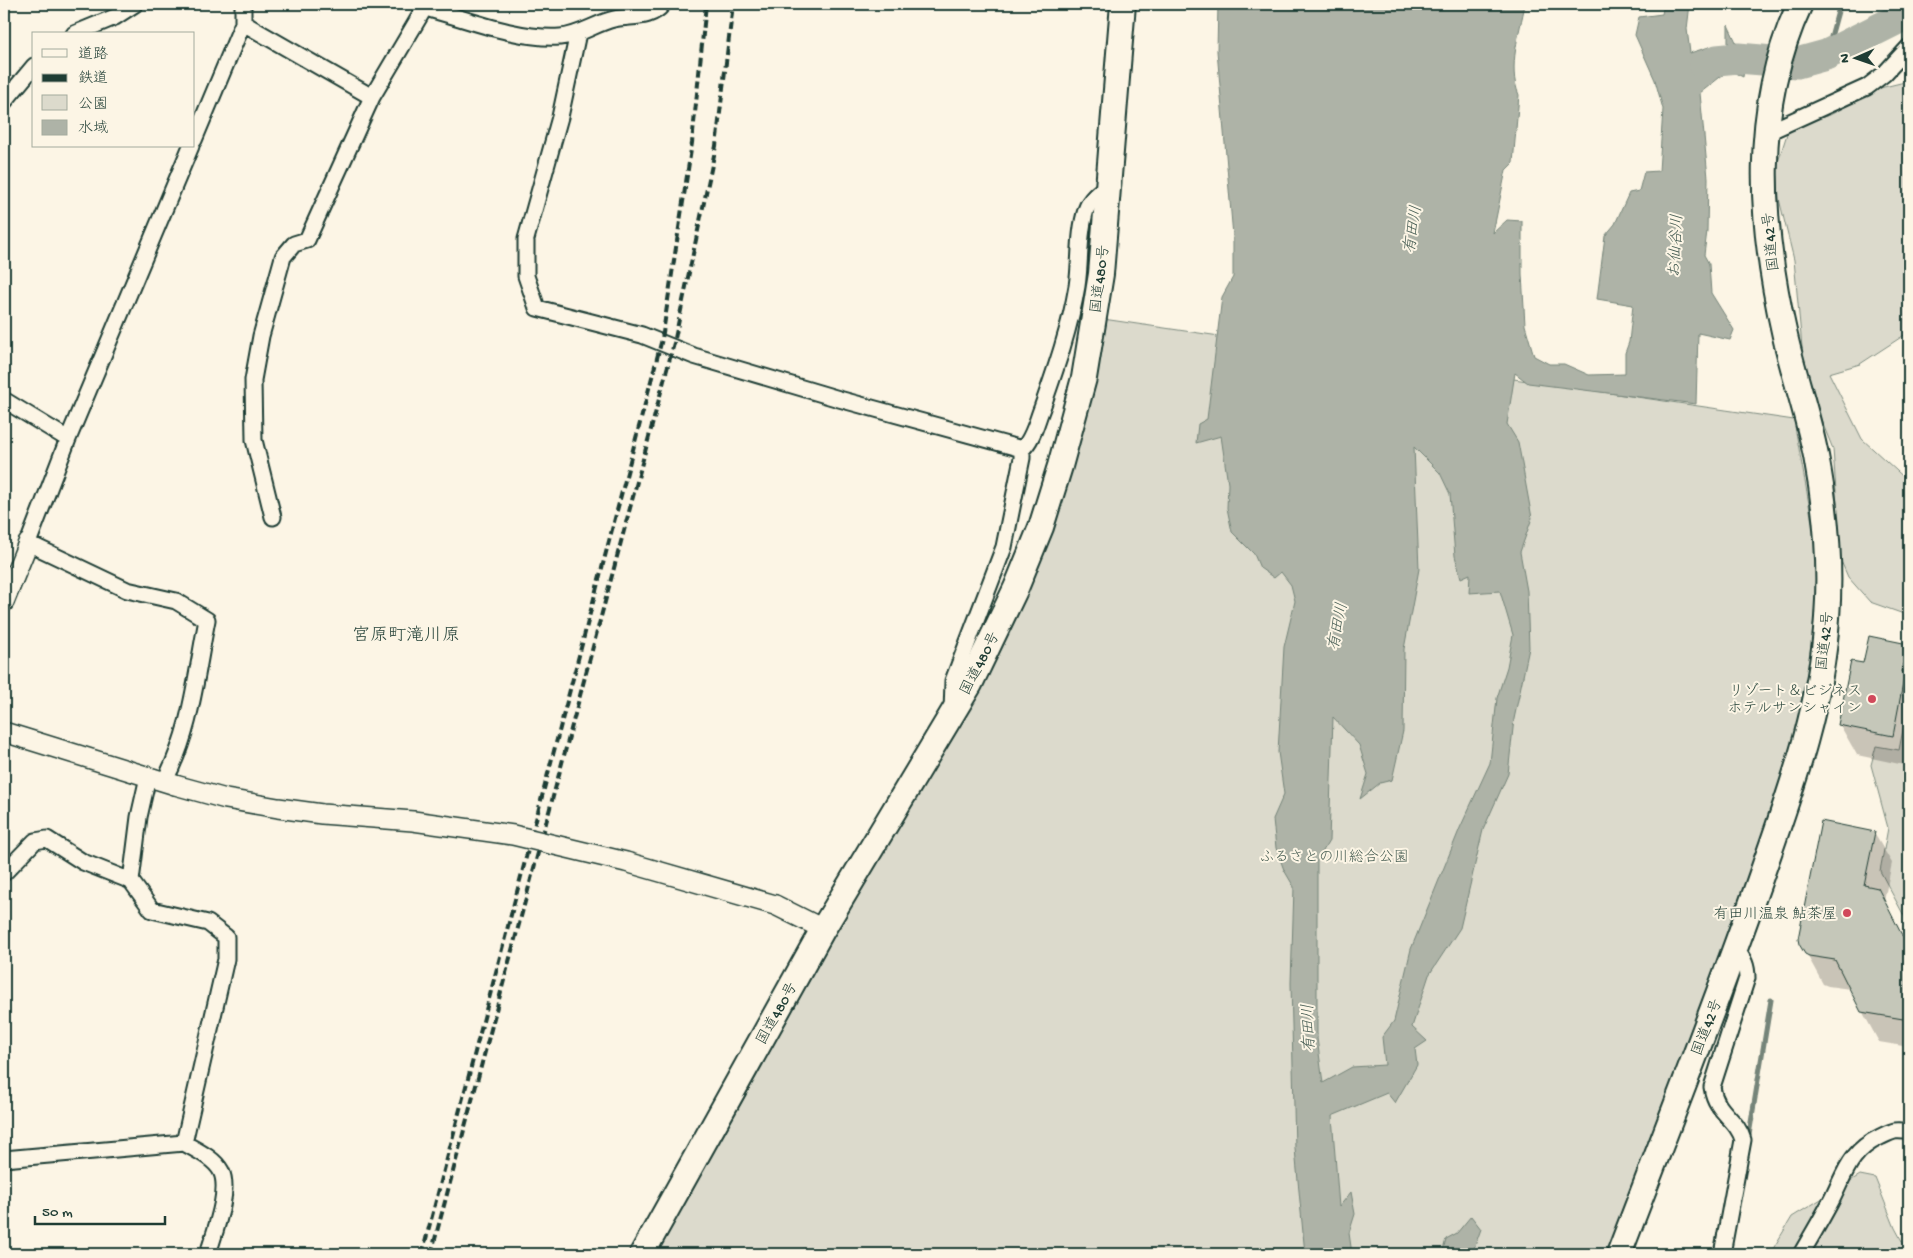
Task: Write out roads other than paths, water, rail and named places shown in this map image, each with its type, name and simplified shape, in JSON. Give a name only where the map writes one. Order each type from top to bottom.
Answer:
[{"type":"highway","name":"国道480号","points":[[642,1254],[823,929],[970,684],[1016,588],[1041,527],[1082,386],[1101,274],[1123,4]]},
{"type":"highway","name":"国道42号","points":[[1619,1254],[1736,950],[1797,771],[1817,700],[1829,594],[1825,528],[1816,457],[1785,336],[1772,268],[1766,205],[1766,133],[1775,72],[1793,18],[1800,4]]},
{"type":"street","points":[[79,32],[115,17],[135,4]]},
{"type":"street","points":[[195,138],[243,23],[243,4]]},
{"type":"street","points":[[273,517],[254,440],[253,380],[260,336],[284,257],[294,244],[307,240],[372,97],[427,6],[515,33],[542,37],[561,37],[578,33],[614,19],[652,14],[663,4]]},
{"type":"street","points":[[243,23],[372,97]]},
{"type":"street","points":[[578,33],[560,117],[526,239],[526,276],[537,308],[642,335],[694,356],[1022,449]]},
{"type":"street","points":[[1766,133],[1867,87],[1884,74],[1909,47]]},
{"type":"street","points":[[4,102],[32,68]]},
{"type":"street","points":[[4,602],[68,439],[190,148]]},
{"type":"street","points":[[952,714],[953,680],[1004,547],[1022,458],[1022,449],[1026,446],[1040,412],[1058,364],[1070,323],[1077,286],[1086,208],[1095,195],[1109,185]]},
{"type":"street","points":[[4,400],[68,439]]},
{"type":"street","points":[[28,543],[127,590],[176,601],[207,620],[186,730],[178,753],[139,817],[131,881]]},
{"type":"street","points":[[4,732],[162,781],[226,798],[322,814],[430,823],[513,835],[626,862],[775,905],[823,929]]},
{"type":"street","points":[[4,872],[35,841],[47,839],[83,862],[131,881],[152,910],[208,923],[226,937],[226,959],[184,1143]]},
{"type":"street","points":[[1722,1254],[1743,1140],[1741,1132],[1736,1125],[1722,1112],[1712,1087],[1747,978],[1744,960],[1736,950]]},
{"type":"street","points":[[1801,1254],[1831,1202],[1845,1170],[1856,1153],[1871,1141],[1897,1129],[1909,1132]]},
{"type":"street","points":[[4,1159],[184,1143],[205,1154],[221,1170],[225,1188],[208,1254]]},
{"type":"water","name":"有田川","points":[[1218,4],[1525,4],[1514,61],[1514,73],[1519,95],[1513,163],[1506,170],[1493,233],[1507,220],[1522,221],[1522,274],[1525,325],[1534,356],[1549,364],[1564,364],[1589,375],[1625,374],[1625,353],[1629,342],[1633,305],[1597,299],[1605,236],[1615,224],[1629,193],[1639,191],[1644,172],[1659,171],[1663,109],[1655,80],[1635,35],[1639,17],[1662,14],[1664,4],[1690,4],[1687,29],[1690,53],[1709,47],[1728,46],[1728,25],[1737,44],[1747,45],[1743,77],[1729,70],[1700,93],[1708,178],[1707,231],[1704,255],[1709,264],[1711,293],[1734,330],[1730,340],[1698,333],[1696,404],[1528,383],[1515,373],[1507,424],[1518,442],[1532,518],[1520,552],[1527,591],[1529,648],[1514,719],[1508,774],[1483,830],[1460,928],[1429,975],[1412,1027],[1427,1041],[1415,1049],[1417,1065],[1395,1103],[1387,1093],[1332,1116],[1339,1207],[1351,1192],[1355,1214],[1349,1233],[1352,1254],[1305,1254],[1295,1149],[1291,983],[1294,887],[1284,870],[1276,848],[1273,819],[1284,794],[1278,752],[1284,647],[1295,601],[1291,585],[1281,572],[1274,578],[1260,568],[1254,554],[1232,532],[1227,508],[1228,484],[1221,436],[1196,443],[1198,424],[1207,419],[1222,297],[1233,277],[1233,236],[1217,51]],"holes":[[[1414,447],[1440,473],[1450,494],[1455,556],[1461,578],[1470,574],[1469,593],[1500,591],[1513,635],[1507,667],[1497,698],[1490,763],[1460,828],[1411,949],[1394,1021],[1382,1037],[1385,1065],[1352,1067],[1323,1083],[1317,1038],[1317,861],[1329,841],[1333,717],[1359,745],[1368,774],[1360,799],[1380,783],[1392,780],[1403,731],[1404,649],[1419,569]]]},
{"type":"water","points":[[1471,1216],[1481,1229],[1472,1254],[1442,1254],[1446,1239],[1457,1233]]},
{"type":"waterway","points":[[1826,55],[1840,4]]},
{"type":"waterway","name":"お仙谷川","points":[[1705,66],[1717,60],[1738,58],[1797,63],[1826,55],[1909,15]]},
{"type":"waterway","points":[[1748,1141],[1771,1000]]},
{"type":"railway","points":[[422,1254],[662,339],[692,143],[706,4]]},
{"type":"railway","points":[[431,1254],[674,343],[716,146],[733,4]]},
{"type":"place","name":"リゾート＆ビジネス ホテルサンシャイン","points":[[1872,699]]},
{"type":"place","name":"有田川温泉 鮎茶屋","points":[[1847,913]]},
{"type":"district","name":"宮原町滝川原","points":[[406,634]]},
{"type":"park label","name":"ふるさとの川総合公園","points":[[1334,856]]}]
